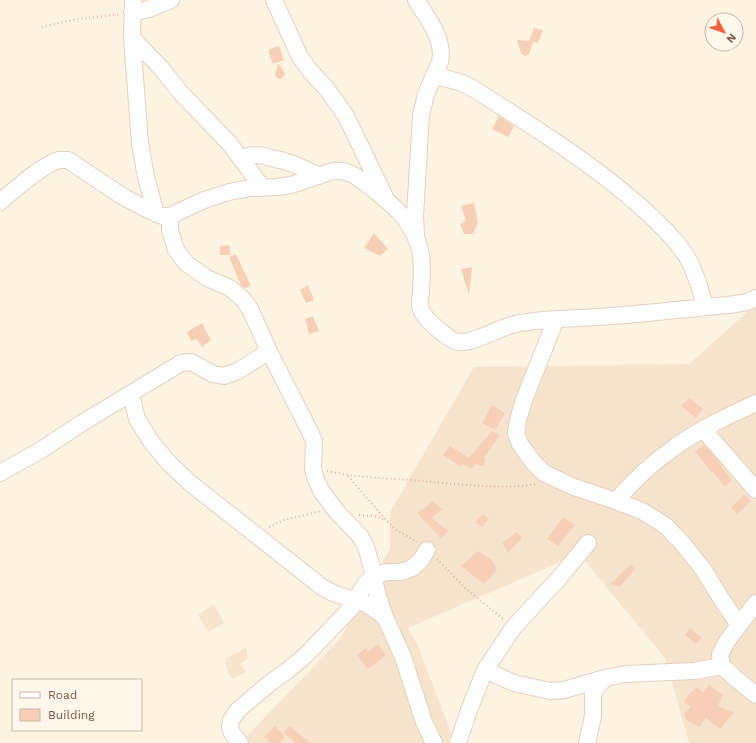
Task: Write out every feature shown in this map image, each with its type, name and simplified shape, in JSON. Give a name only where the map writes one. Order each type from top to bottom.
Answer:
[{"type":"street","points":[[171,0],[149,9],[133,7],[132,38],[140,143],[146,177],[170,230],[176,250],[187,264],[207,278],[230,288],[243,298],[250,309],[269,351],[314,441],[313,469],[316,480],[322,492],[337,512],[360,536],[366,547],[378,596],[385,617],[403,657],[424,722],[434,743]]},
{"type":"street","points":[[274,0],[300,57],[340,106],[351,125],[387,201]]},
{"type":"street","points":[[416,0],[436,33],[441,54],[426,94],[421,115],[415,215],[416,239]]},
{"type":"street","points":[[132,38],[161,68],[180,92],[229,143],[263,188]]},
{"type":"street","points":[[434,75],[462,83],[477,91],[583,161],[638,204],[660,225],[679,246],[689,260],[699,285],[705,307]]},
{"type":"street","points":[[240,158],[261,155],[275,158],[301,166],[319,176]]},
{"type":"street","points":[[0,202],[31,177],[59,160],[68,160],[122,196],[148,210],[163,215],[229,192],[251,188],[291,185],[333,171],[346,172],[359,179],[387,201],[406,219],[420,250],[422,263],[420,307],[427,319],[440,331],[460,342],[471,341],[512,325],[556,319],[598,317],[729,305],[747,302],[756,298]]},
{"type":"street","points":[[556,319],[524,400],[518,420],[516,433],[520,444],[544,473],[579,489],[642,511],[666,526],[703,569],[738,625]]},
{"type":"street","points":[[0,473],[41,450],[82,423],[132,394],[164,372],[181,363],[191,362],[213,374],[224,376],[238,371],[269,351]]},
{"type":"street","points":[[132,394],[137,419],[152,443],[190,484],[322,586],[333,593],[366,604],[385,617]]},
{"type":"street","points":[[616,501],[630,485],[675,447],[703,429],[756,403]]},
{"type":"street","points":[[703,429],[756,490]]},
{"type":"street","points":[[458,743],[485,670],[513,628],[560,577],[588,543]]},
{"type":"street","points":[[240,743],[232,733],[230,727],[231,720],[238,710],[265,687],[297,664],[352,607],[364,584],[373,576],[387,572],[401,572],[412,568],[427,550]]},
{"type":"street","points":[[756,603],[738,625],[720,655],[722,666],[734,678],[756,695]]},
{"type":"street","points":[[485,670],[514,683],[550,691],[564,690],[605,678],[625,674],[694,671],[722,666]]},
{"type":"street","points":[[587,743],[593,716],[593,692],[605,678]]},
{"type":"path","points":[[42,27],[72,20],[107,15],[133,7]]},
{"type":"path","points":[[313,469],[348,475],[457,484],[510,486],[537,484]]},
{"type":"path","points":[[269,527],[284,520],[313,512],[331,510],[337,512]]},
{"type":"path","points":[[357,515],[374,516],[387,521]]},
{"type":"shaded area","points":[[756,304],[756,743],[689,743],[665,658],[579,554],[408,628],[418,646],[455,743],[240,743],[340,639],[390,549],[390,512],[474,367],[689,364]]},
{"type":"shaded area","points":[[214,604],[224,623],[208,632],[198,615]]},
{"type":"shaded area","points":[[246,648],[248,658],[240,664],[246,672],[231,679],[224,659]]},
{"type":"building","points":[[534,28],[543,30],[538,43],[533,42],[529,54],[526,56],[521,53],[517,40],[529,41]]},
{"type":"building","points":[[279,46],[284,60],[273,64],[268,50]]},
{"type":"building","points":[[278,63],[285,73],[281,79],[277,78],[275,75]]},
{"type":"building","points":[[499,116],[514,126],[508,137],[492,129]]},
{"type":"building","points":[[474,203],[478,223],[473,234],[464,234],[460,224],[466,221],[461,206]]},
{"type":"building","points":[[374,233],[388,249],[380,256],[364,248]]},
{"type":"building","points":[[229,245],[231,255],[220,255],[220,246]]},
{"type":"building","points":[[236,254],[251,286],[245,288],[241,285],[229,257]]},
{"type":"building","points":[[472,267],[469,295],[461,269]]},
{"type":"building","points":[[308,285],[314,300],[306,303],[300,290]]},
{"type":"building","points":[[313,316],[319,331],[309,334],[305,319]]},
{"type":"building","points":[[202,323],[211,340],[202,347],[197,339],[191,341],[187,332]]},
{"type":"building","points":[[689,398],[703,409],[696,418],[681,406]]},
{"type":"building","points":[[492,405],[505,413],[495,430],[482,423]]},
{"type":"building","points":[[492,431],[500,435],[484,458],[486,460],[483,466],[475,464],[472,469],[462,464],[460,466],[443,455],[450,446],[469,458]]},
{"type":"building","points":[[704,445],[715,457],[732,481],[724,487],[713,471],[711,472],[695,451]]},
{"type":"building","points":[[745,494],[751,501],[737,514],[731,507]]},
{"type":"building","points":[[433,501],[442,509],[432,518],[448,531],[441,538],[417,513]]},
{"type":"building","points":[[483,514],[489,519],[482,527],[475,522]]},
{"type":"building","points":[[563,517],[575,525],[558,546],[547,539]]},
{"type":"building","points":[[517,532],[522,538],[508,553],[502,543]]},
{"type":"building","points":[[478,551],[492,560],[497,570],[484,584],[461,566]]},
{"type":"building","points":[[631,565],[635,569],[620,587],[610,584]]},
{"type":"building","points":[[690,628],[702,638],[696,644],[685,635]]},
{"type":"building","points":[[378,644],[386,656],[368,669],[357,655],[366,648],[368,652]]},
{"type":"building","points":[[709,684],[723,694],[718,706],[734,713],[720,729],[706,718],[699,727],[687,721],[684,714],[691,707],[684,702],[688,695],[697,687],[703,693]]},
{"type":"building","points":[[275,726],[285,737],[279,743],[270,743],[264,737]]},
{"type":"building","points":[[289,726],[310,743],[296,743],[284,733]]}]
